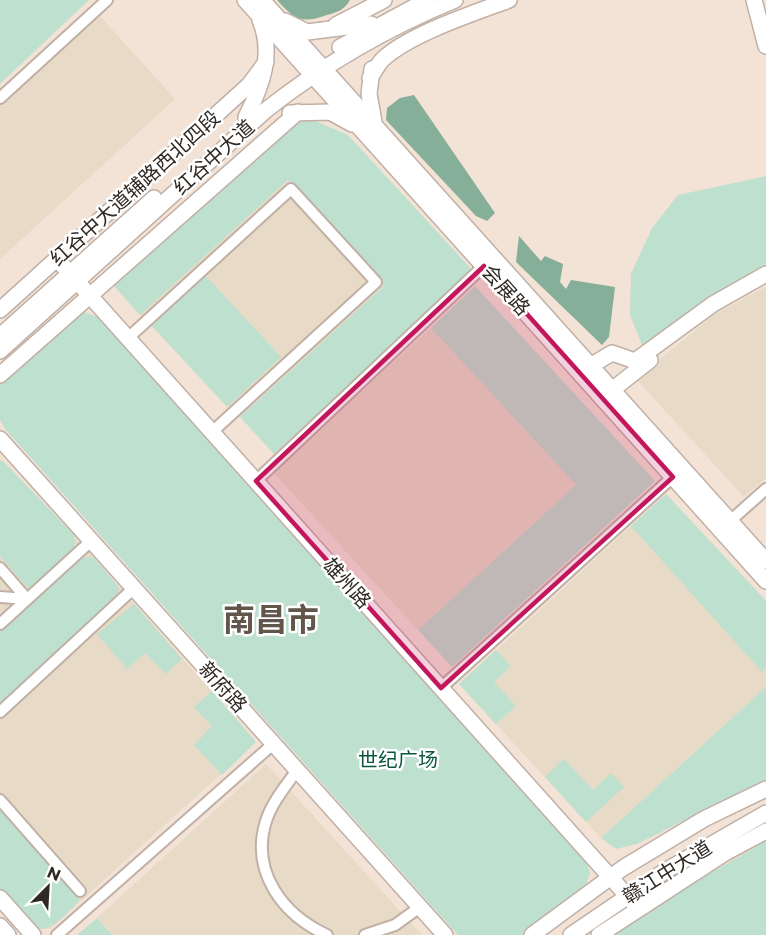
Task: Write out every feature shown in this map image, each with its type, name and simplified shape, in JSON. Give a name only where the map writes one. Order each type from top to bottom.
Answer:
[{"type":"street","points":[[0,98],[107,0]]},
{"type":"street","name":"会展路","points":[[245,0],[275,15],[314,68]]},
{"type":"street","points":[[322,30],[348,21],[384,0]]},
{"type":"street","name":"红谷中大道","points":[[0,336],[73,277],[247,121],[314,68],[427,0]]},
{"type":"street","name":"红谷中大道","points":[[387,26],[454,0]]},
{"type":"street","points":[[370,78],[382,60],[399,47],[469,15],[509,0]]},
{"type":"street","points":[[754,0],[766,46]]},
{"type":"street","points":[[247,121],[266,62],[266,34],[259,6]]},
{"type":"street","name":"会展路","points":[[259,6],[678,472],[730,520],[766,561]]},
{"type":"street","points":[[247,121],[298,112],[330,112],[370,130],[370,78],[387,26],[307,32],[275,15]]},
{"type":"street","name":"红谷中大道辅路西北四段","points":[[0,310],[249,85],[266,62]]},
{"type":"street","points":[[0,375],[298,112]]},
{"type":"street","points":[[128,338],[291,189],[376,282],[212,432]]},
{"type":"street","name":"雄州路","points":[[57,259],[638,908]]},
{"type":"street","points":[[256,481],[489,262]]},
{"type":"street","name":"会展路","points":[[489,262],[612,390],[766,581]]},
{"type":"street","points":[[590,366],[612,353],[635,361],[713,304],[766,274]]},
{"type":"street","name":"红谷中大道","points":[[0,351],[73,277]]},
{"type":"street","points":[[612,390],[714,310],[766,280]]},
{"type":"street","name":"新府路","points":[[1,442],[445,935]]},
{"type":"street","points":[[441,688],[678,472]]},
{"type":"street","points":[[730,520],[766,489]]},
{"type":"street","points":[[0,624],[92,541]]},
{"type":"street","points":[[0,568],[27,599]]},
{"type":"street","points":[[0,712],[134,588]]},
{"type":"street","points":[[0,597],[27,599]]},
{"type":"street","points":[[57,935],[273,744]]},
{"type":"street","points":[[297,770],[272,806],[266,823],[265,868],[271,886],[290,912],[308,927],[327,935]]},
{"type":"street","points":[[532,935],[610,877],[704,819],[766,789]]},
{"type":"street","points":[[0,800],[80,891]]},
{"type":"street","name":"赣江中大道","points":[[571,935],[627,896],[766,813]]},
{"type":"street","name":"赣江中大道","points":[[599,935],[638,908],[766,831]]},
{"type":"street","points":[[0,898],[33,935]]},
{"type":"street","points":[[365,935],[395,925],[420,907]]},
{"type":"highlighted area","points":[[484,266],[673,477],[441,688],[256,481]]},
{"type":"shaded area","points":[[98,14],[175,99],[0,259],[0,103]]},
{"type":"shaded area","points":[[288,180],[384,286],[240,417],[140,315]]},
{"type":"shaded area","points":[[766,287],[766,478],[744,497],[636,379],[716,313]]},
{"type":"shaded area","points":[[431,328],[576,485],[418,630],[273,472]]},
{"type":"shaded area","points":[[0,458],[75,536],[256,742],[51,928],[40,930],[0,891]]},
{"type":"shaded area","points":[[666,494],[766,601],[766,687],[601,838],[459,684]]},
{"type":"shaded area","points":[[266,764],[422,935],[112,935],[97,918]]},
{"type":"green space","points":[[0,0],[89,0],[0,84]]},
{"type":"green space","points":[[277,0],[350,0],[338,12],[318,18],[304,19],[294,16]]},
{"type":"green space","points":[[414,95],[495,213],[487,221],[476,216],[386,120],[387,108],[400,98]]},
{"type":"green space","points":[[293,119],[313,120],[348,135],[474,272],[274,454],[240,417],[384,286],[288,180],[140,315],[112,284]]},
{"type":"green space","points":[[766,176],[766,266],[642,345],[630,315],[631,274],[652,228],[678,195]]},
{"type":"green space","points":[[519,236],[541,261],[545,256],[563,264],[560,282],[566,289],[571,280],[615,287],[609,337],[602,345],[516,262]]},
{"type":"green space","points":[[205,275],[281,357],[227,407],[151,325]]},
{"type":"green space","points":[[475,286],[655,481],[452,667],[418,630],[576,485],[431,328]]},
{"type":"green space","name":"世纪广场","points":[[79,310],[98,317],[586,861],[590,873],[584,890],[524,935],[458,935],[5,429],[0,420],[0,383]]},
{"type":"green space","points":[[0,461],[3,461],[75,536],[74,551],[29,589],[0,556]]},
{"type":"green space","points":[[666,494],[766,601],[766,667],[762,672],[631,526]]},
{"type":"green space","points":[[83,557],[94,558],[119,588],[117,597],[0,703],[0,632]]},
{"type":"green space","points":[[134,604],[182,659],[166,674],[145,653],[127,669],[97,634]]},
{"type":"green space","points":[[496,650],[511,666],[494,682],[516,706],[496,724],[459,684]]},
{"type":"green space","points":[[766,687],[766,780],[637,844],[616,849],[601,838]]},
{"type":"green space","points":[[212,691],[256,742],[222,775],[194,745],[212,726],[194,707]]},
{"type":"green space","points":[[564,759],[593,790],[611,773],[624,787],[586,822],[545,777]]},
{"type":"green space","points":[[0,807],[80,900],[59,921],[46,928],[32,927],[0,891]]},
{"type":"green space","points":[[766,841],[766,935],[613,935],[681,890]]},
{"type":"green space","points":[[97,918],[112,935],[77,935]]},
{"type":"district","name":"南昌市","points":[[271,619]]}]
